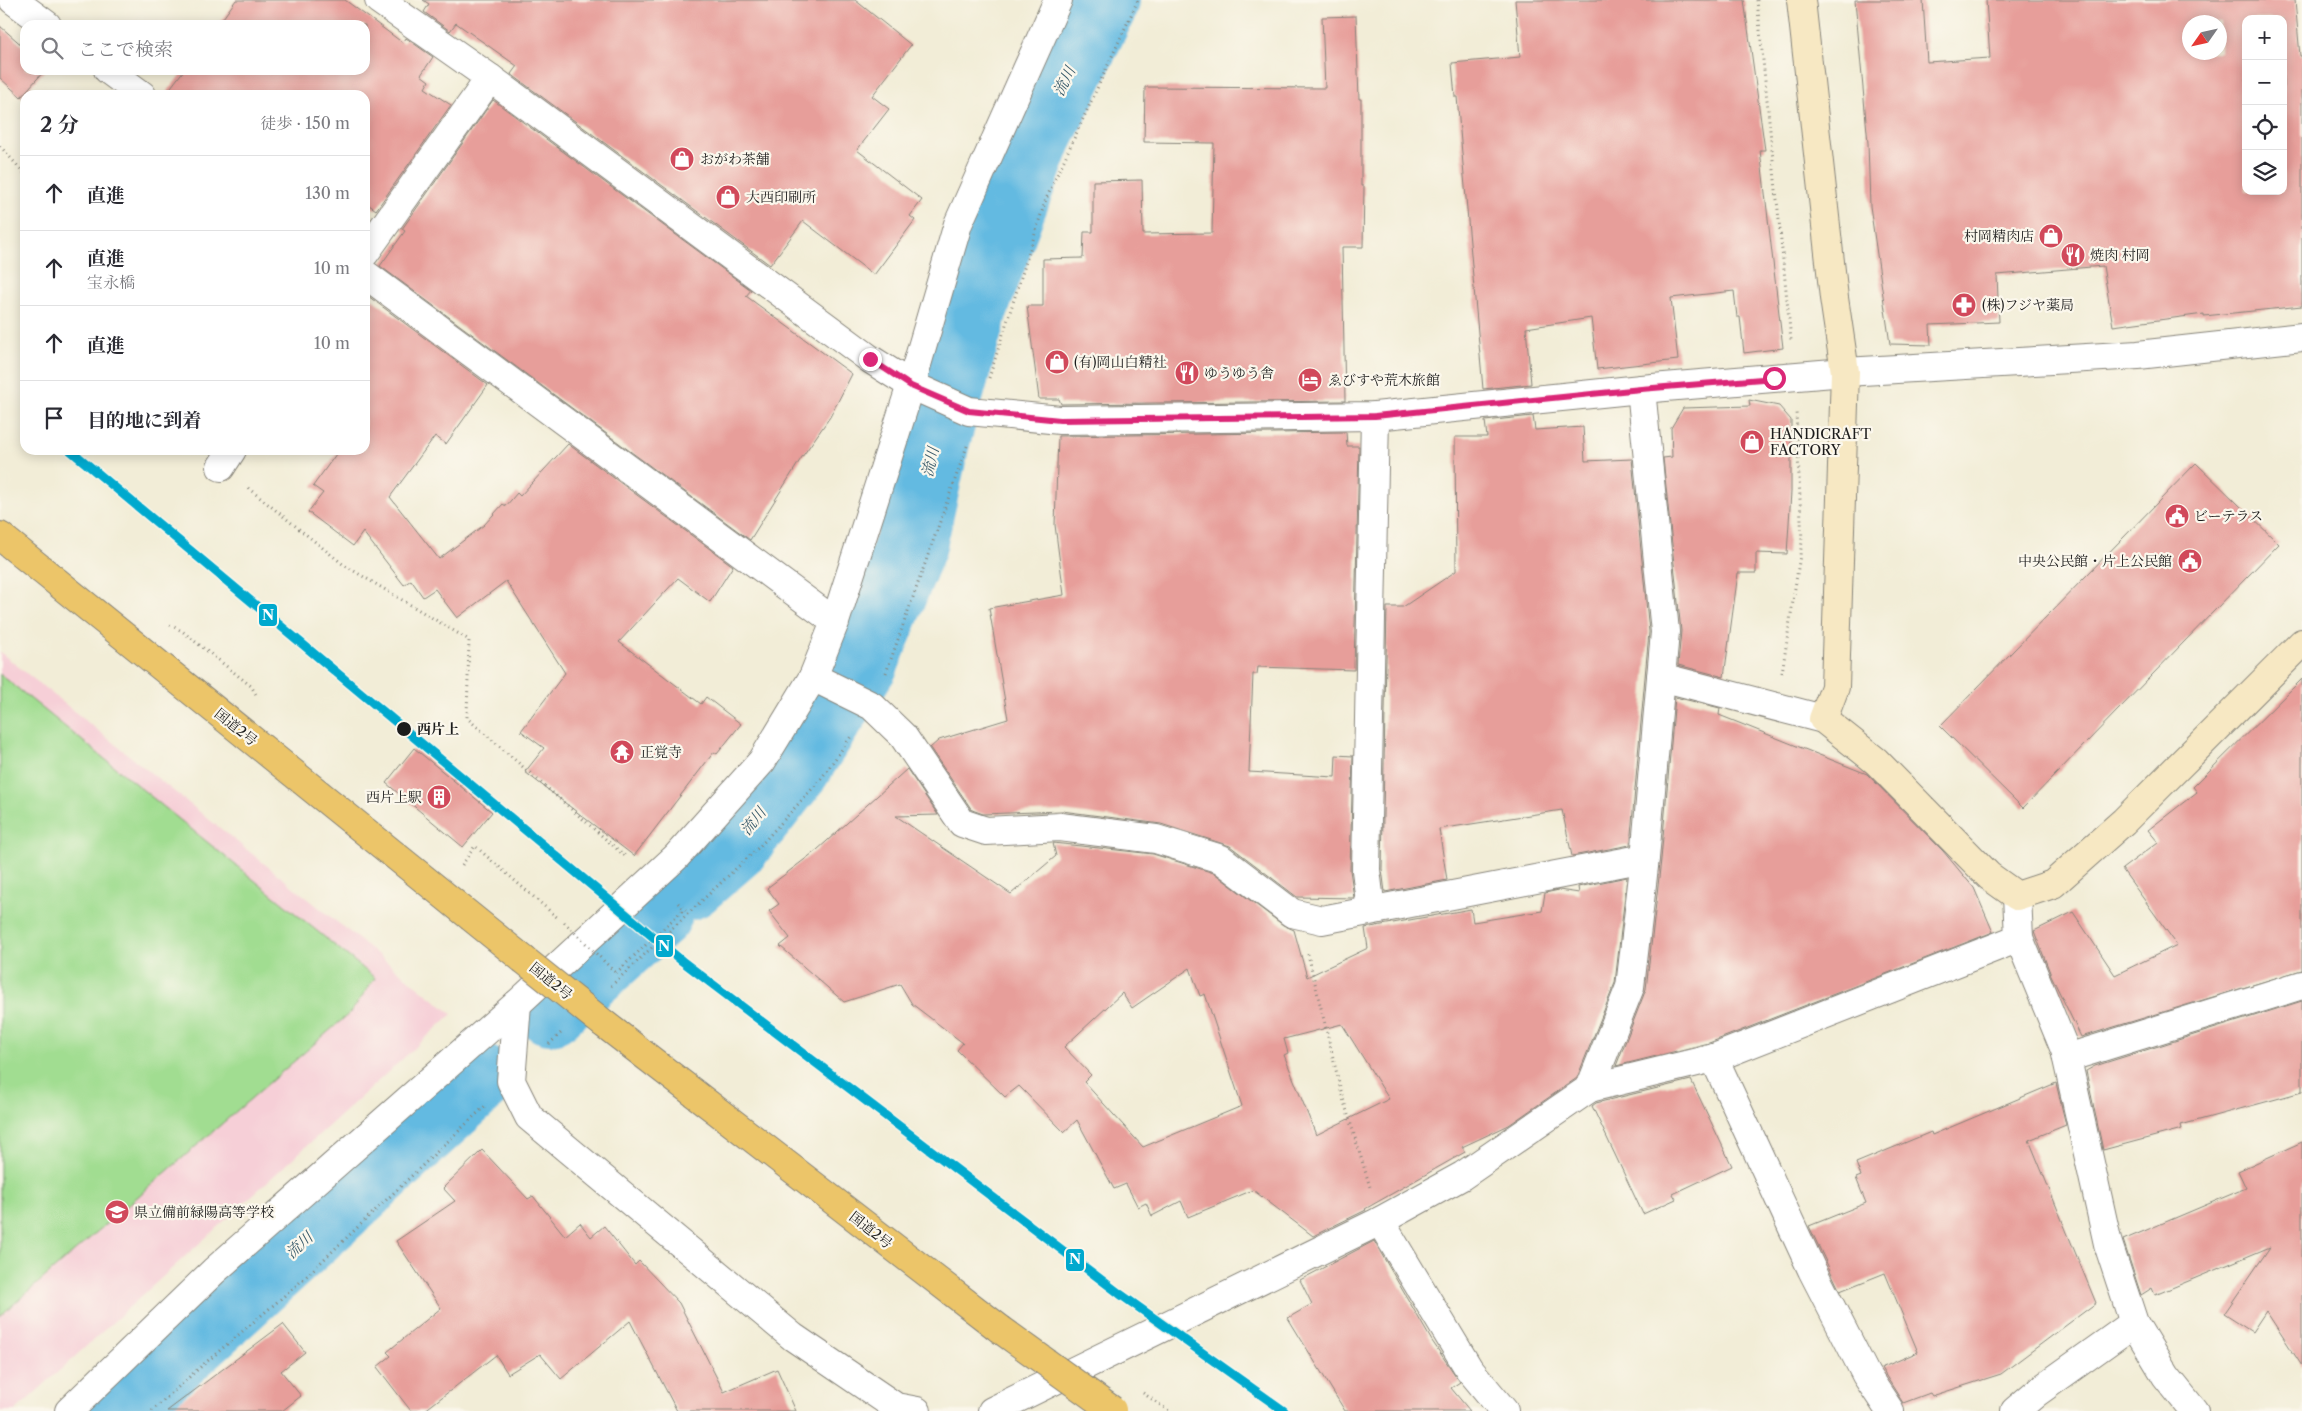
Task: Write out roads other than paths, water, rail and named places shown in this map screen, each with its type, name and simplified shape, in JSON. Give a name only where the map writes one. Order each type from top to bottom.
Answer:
[{"type":"highway","name":"国道2号","points":[[0,536],[603,1023],[1000,1329],[1113,1410]]},
{"type":"street","points":[[13,0],[40,20]]},
{"type":"street","points":[[380,0],[490,78],[870,359],[918,389],[969,411],[1060,420],[1375,416],[1641,389],[1845,372],[2138,355],[2302,337]]},
{"type":"street","points":[[70,1411],[214,1272],[517,1004],[676,857],[762,762],[823,681],[835,622],[918,389],[958,224],[1058,0]]},
{"type":"street","points":[[1801,0],[1834,298],[1845,372],[1835,688],[1823,719]]},
{"type":"street","points":[[115,75],[135,90]]},
{"type":"street","points":[[370,246],[490,78]]},
{"type":"street","points":[[370,278],[835,622]]},
{"type":"street","points":[[1590,1088],[1630,987],[1645,858],[1665,632],[1641,389]]},
{"type":"street","points":[[1371,910],[1366,870],[1375,416]]},
{"type":"street","points":[[2018,896],[2053,884],[2124,821],[2302,643]]},
{"type":"street","points":[[1661,677],[1823,719],[1876,761],[1989,876],[2018,896]]},
{"type":"street","points":[[823,681],[865,702],[903,736],[962,823],[986,831],[1060,827],[1156,839],[1221,859],[1292,913],[1322,920],[1645,858]]},
{"type":"street","points":[[2018,896],[2019,938],[2065,1050],[2108,1244],[2134,1323],[2166,1376],[2194,1411]]},
{"type":"street","points":[[992,1411],[1380,1221],[1462,1176],[1590,1088],[1714,1058],[2019,938]]},
{"type":"street","points":[[2067,1058],[2302,985]]},
{"type":"street","points":[[517,1004],[511,1080],[529,1117],[793,1337],[896,1407],[917,1411]]},
{"type":"street","points":[[1714,1058],[1817,1279],[1866,1375],[1890,1411]]},
{"type":"street","points":[[1380,1221],[1469,1369],[1504,1411]]},
{"type":"street","points":[[2015,1411],[2036,1393],[2134,1323]]},
{"type":"waterway","name":"流川","points":[[689,884],[735,844],[792,772],[863,662],[911,544],[934,441],[972,308],[1037,136],[1104,0]]},
{"type":"waterway","points":[[550,1009],[657,913]]},
{"type":"waterway","name":"流川","points":[[119,1411],[130,1398],[479,1079]]},
{"type":"place","name":"おがわ茶舗","points":[[682,159]]},
{"type":"place","name":"大西印刷所","points":[[728,197]]},
{"type":"place","name":"村岡精肉店","points":[[2051,236]]},
{"type":"place","name":"焼肉 村岡","points":[[2073,255]]},
{"type":"place","name":"(株)フジヤ薬局","points":[[1964,305]]},
{"type":"place","name":"(有)岡山白精社","points":[[1057,362]]},
{"type":"place","name":"ゆうゆう舎","points":[[1187,373]]},
{"type":"place","name":"ゑびすや荒木旅館","points":[[1310,380]]},
{"type":"place","name":"HANDICRAFT FACTORY","points":[[1752,442]]},
{"type":"place","name":"ビーテラス","points":[[2177,516]]},
{"type":"place","name":"中央公民館・片上公民館","points":[[2190,561]]},
{"type":"place","name":"西片上","points":[[404,729]]},
{"type":"place","name":"正覚寺","points":[[622,752]]},
{"type":"place","name":"西片上駅","points":[[439,797]]},
{"type":"place","name":"県立備前緑陽高等学校","points":[[117,1212]]}]
